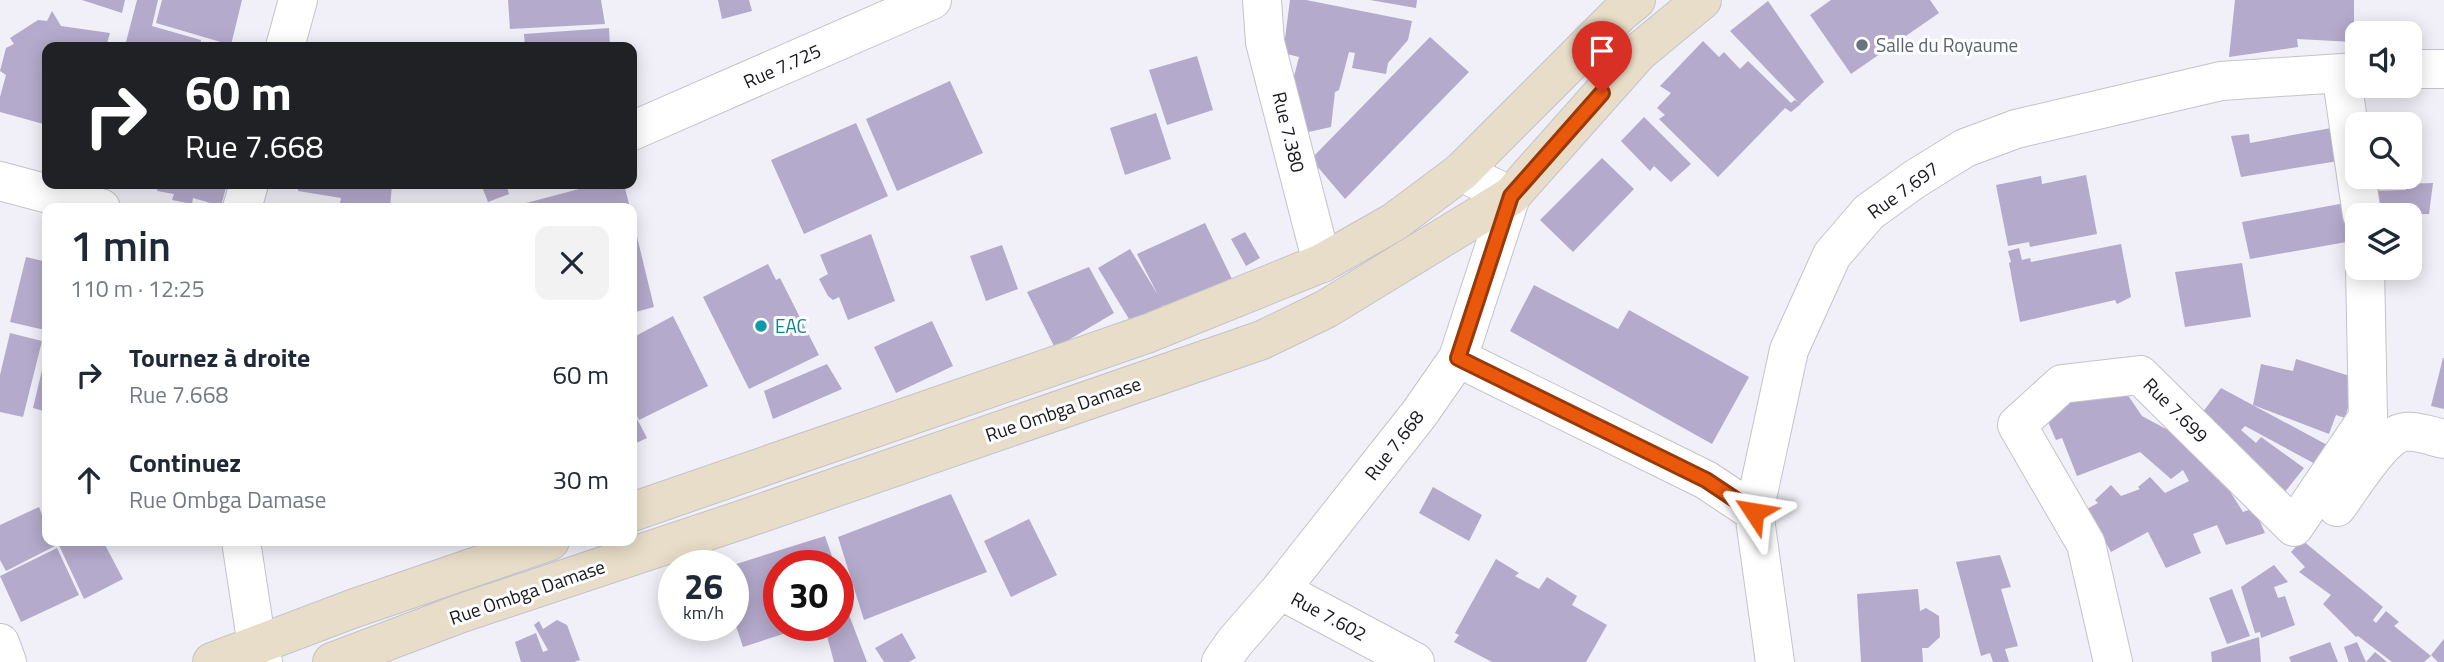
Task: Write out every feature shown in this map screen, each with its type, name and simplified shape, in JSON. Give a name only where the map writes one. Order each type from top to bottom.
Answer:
[{"type":"main road","points":[[637,510],[1149,334],[1322,263],[1394,222],[1461,172],[1636,0]]},
{"type":"main road","name":"Rue Ombga Damase","points":[[332,662],[459,614],[731,524],[1262,340],[1326,309],[1511,196],[1639,52],[1702,0]]},
{"type":"main road","points":[[212,662],[260,654],[352,609],[535,546]]},
{"type":"street","points":[[286,42],[298,0]]},
{"type":"street","name":"Rue 7.725","points":[[637,129],[932,0]]},
{"type":"street","name":"Rue 7.380","points":[[1262,0],[1265,42],[1322,263]]},
{"type":"street","points":[[2422,69],[2444,69]]},
{"type":"street","name":"Rue 7.697","points":[[1775,662],[1754,512],[1789,350],[1832,255],[1869,212],[1965,148],[2016,129],[2221,81],[2345,73]]},
{"type":"street","points":[[2351,98],[2361,203]]},
{"type":"street","points":[[1461,172],[1511,196]]},
{"type":"street","points":[[0,181],[82,203]]},
{"type":"street","name":"Rue 7.668","points":[[1221,662],[1419,414],[1458,358],[1511,196]]},
{"type":"street","name":"Rue 7.699","points":[[2113,662],[2086,544],[2017,425],[2062,384],[2140,375],[2294,527],[2368,418],[2365,280]]},
{"type":"street","points":[[1458,358],[1706,480],[1754,512]]},
{"type":"street","points":[[2314,536],[2384,444],[2397,433],[2417,432],[2444,439]]},
{"type":"street","points":[[242,546],[260,654]]},
{"type":"street","name":"Rue 7.602","points":[[1280,590],[1415,662]]},
{"type":"street","points":[[0,643],[7,662]]},
{"type":"building","points":[[82,0],[125,0],[122,13]]},
{"type":"building","points":[[137,0],[158,0],[152,26],[201,40],[201,42],[126,42]]},
{"type":"building","points":[[162,0],[242,0],[232,42],[221,42],[156,23]]},
{"type":"building","points":[[508,0],[601,0],[605,24],[510,29]]},
{"type":"building","points":[[718,0],[749,0],[752,11],[722,19]]},
{"type":"building","points":[[1290,0],[1306,0],[1412,21],[1408,40],[1388,63],[1386,74],[1352,68],[1355,53],[1349,52],[1339,90],[1335,92],[1331,127],[1304,133],[1293,80],[1299,57],[1283,53]]},
{"type":"building","points":[[1370,0],[1417,0],[1416,8]]},
{"type":"building","name":"Salle du Royaume","points":[[1831,0],[1930,0],[1939,13],[1851,74],[1810,15]]},
{"type":"building","points":[[2235,0],[2354,0],[2354,21],[2345,21],[2345,42],[2297,39],[2298,47],[2229,57]]},
{"type":"building","points":[[1768,1],[1824,82],[1800,104],[1730,31]]},
{"type":"building","points":[[52,11],[61,26],[110,33],[107,42],[42,42],[42,124],[0,112],[0,97],[6,75],[0,71],[6,48],[14,44],[10,38],[38,20],[47,21]]},
{"type":"building","points":[[609,28],[610,42],[525,42],[524,34]]},
{"type":"building","points":[[1430,37],[1469,72],[1345,199],[1311,159]]},
{"type":"building","points":[[1703,41],[1719,57],[1724,52],[1740,69],[1748,61],[1791,103],[1795,100],[1801,104],[1791,112],[1785,108],[1718,177],[1659,119],[1665,115],[1657,108],[1671,93],[1660,86]]},
{"type":"building","points":[[1197,56],[1213,110],[1167,125],[1149,70]]},
{"type":"building","points":[[950,81],[983,153],[897,191],[866,119]]},
{"type":"building","points":[[1156,113],[1171,159],[1125,175],[1110,128]]},
{"type":"building","points":[[1644,117],[1691,164],[1671,182],[1654,166],[1650,171],[1621,141]]},
{"type":"building","points":[[856,123],[888,196],[804,234],[771,160]]},
{"type":"building","points":[[2331,128],[2338,161],[2241,177],[2231,136],[2249,134],[2250,143]]},
{"type":"building","points":[[1602,158],[1634,189],[1573,252],[1540,220]]},
{"type":"building","points":[[2086,175],[2097,234],[2030,247],[2029,242],[2008,246],[1996,185],[2041,176],[2042,184]]},
{"type":"building","points":[[2422,183],[2433,183],[2429,214],[2422,214],[2422,203],[2370,203],[2366,191],[2422,189]]},
{"type":"building","points":[[226,189],[222,203],[193,198],[192,203],[187,203],[172,200],[174,194],[157,191]]},
{"type":"building","points":[[392,189],[390,203],[340,203],[341,198],[298,191]]},
{"type":"building","points":[[483,189],[508,189],[509,194],[488,202]]},
{"type":"building","points":[[579,189],[625,189],[629,203],[526,203]]},
{"type":"building","points":[[2345,203],[2345,242],[2250,259],[2242,222]]},
{"type":"building","points":[[1205,223],[1232,279],[1167,312],[1164,305],[1132,324],[1098,268],[1130,249],[1158,295],[1137,254]]},
{"type":"building","points":[[1245,232],[1260,258],[1246,266],[1231,239]]},
{"type":"building","points":[[871,234],[895,301],[848,320],[839,297],[833,300],[828,296],[819,279],[828,274],[820,255]]},
{"type":"building","points":[[637,237],[654,307],[637,312]]},
{"type":"building","points":[[2121,244],[2131,297],[2117,304],[2115,300],[2020,322],[2008,251],[2019,248],[2022,260],[2030,258],[2031,262]]},
{"type":"building","points":[[1002,245],[1018,289],[986,301],[970,256]]},
{"type":"building","points":[[26,257],[42,261],[42,329],[10,322]]},
{"type":"building","points":[[2242,263],[2251,317],[2185,327],[2175,272]]},
{"type":"building","name":"EAC","points":[[768,264],[776,280],[780,278],[819,355],[749,389],[703,297]]},
{"type":"building","points":[[1089,267],[1114,313],[1055,348],[1027,292]]},
{"type":"building","points":[[1534,285],[1618,329],[1629,310],[1749,377],[1712,444],[1510,331]]},
{"type":"building","points":[[673,316],[708,386],[639,420],[637,335]]},
{"type":"building","points":[[932,321],[953,366],[896,393],[874,347]]},
{"type":"building","points":[[10,333],[42,341],[23,417],[0,412],[0,375]]},
{"type":"building","points":[[2444,358],[2444,409],[2431,406]]},
{"type":"building","points":[[2296,359],[2356,378],[2345,418],[2336,415],[2329,434],[2253,405],[2261,364],[2293,371]]},
{"type":"building","points":[[827,364],[842,389],[773,419],[764,391]]},
{"type":"building","points":[[42,370],[42,411],[33,408]]},
{"type":"building","points":[[2119,382],[2142,416],[2190,442],[2242,488],[2231,493],[2243,512],[2254,508],[2265,533],[2226,545],[2217,525],[2193,534],[2201,553],[2166,568],[2148,532],[2111,552],[2087,509],[2098,503],[2095,500],[2111,485],[2121,496],[2140,489],[2138,487],[2150,477],[2165,493],[2189,481],[2183,470],[2171,479],[2140,452],[2077,476],[2062,438],[2056,440],[2042,408]]},
{"type":"building","points":[[2221,388],[2331,447],[2319,466],[2245,426],[2241,430],[2256,443],[2261,437],[2304,468],[2280,498],[2193,425]]},
{"type":"building","points":[[637,419],[647,438],[637,443]]},
{"type":"building","points":[[1433,487],[1482,515],[1469,541],[1419,513]]},
{"type":"building","points":[[951,494],[987,572],[864,620],[854,588],[854,550],[842,550],[838,537]]},
{"type":"building","points":[[39,507],[42,514],[42,546],[55,546],[6,571],[0,560],[0,525]]},
{"type":"building","points":[[1029,519],[1057,575],[1011,597],[984,541]]},
{"type":"building","points":[[825,536],[830,550],[781,550]]},
{"type":"building","points":[[2302,540],[2383,607],[2373,620],[2376,623],[2386,611],[2399,622],[2394,626],[2431,656],[2424,662],[2392,662],[2356,637],[2323,604],[2331,595],[2299,572],[2305,567],[2291,552]]},
{"type":"building","points":[[59,546],[106,546],[123,579],[84,599]]},
{"type":"building","points":[[57,548],[79,595],[21,622],[0,576]]},
{"type":"building","points":[[2000,555],[2011,587],[2001,589],[2018,646],[2005,649],[2009,662],[1993,662],[1990,653],[1981,656],[1956,562]]},
{"type":"building","points":[[763,556],[763,641],[743,647],[741,641],[749,641],[749,560]]},
{"type":"building","points":[[1496,559],[1519,573],[1515,576],[1539,589],[1547,577],[1577,596],[1572,605],[1607,625],[1586,662],[1492,662],[1454,642],[1459,635],[1455,633]]},
{"type":"building","points":[[2274,565],[2288,582],[2274,587],[2278,598],[2285,596],[2295,625],[2261,638],[2260,632],[2255,633],[2241,587]]},
{"type":"building","points":[[1918,589],[1920,611],[1926,608],[1939,616],[1940,637],[1928,648],[1922,648],[1923,662],[1861,662],[1857,594]]},
{"type":"building","points":[[2232,589],[2250,636],[2227,644],[2209,598]]},
{"type":"building","points":[[557,620],[567,625],[580,660],[521,662],[515,642],[536,633],[543,652],[548,650],[534,625],[539,621],[543,629]]},
{"type":"building","points":[[854,628],[867,662],[834,662],[828,641],[854,641]]},
{"type":"building","points":[[902,633],[916,658],[909,662],[884,662],[875,648]]},
{"type":"building","points":[[2259,637],[2261,662],[2212,662],[2211,652]]},
{"type":"building","points":[[2444,639],[2444,662],[2438,662],[2431,655]]},
{"type":"building","points":[[2330,642],[2338,662],[2291,662],[2289,657]]},
{"type":"building","points":[[2357,642],[2366,662],[2349,662],[2344,647]]},
{"type":"building","points":[[2375,652],[2387,662],[2366,662]]},
{"type":"place","name":"Salle du Royaume","points":[[1862,45]]},
{"type":"place","name":"EAC","points":[[761,326]]},
{"type":"route","points":[[1602,93],[1511,196],[1458,358],[1706,480],[1754,512]]}]
